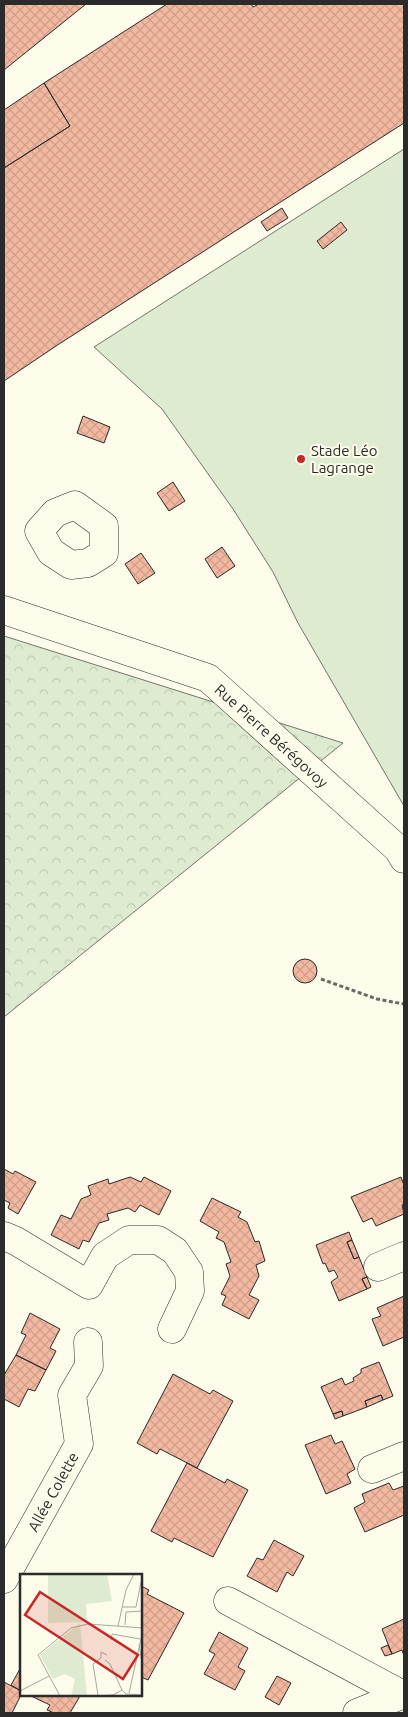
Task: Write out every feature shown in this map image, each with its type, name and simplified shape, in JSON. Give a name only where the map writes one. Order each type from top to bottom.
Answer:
[{"type":"street","name":"Rue Pierre Bérégovoy","points":[[4,610],[208,678],[398,849],[404,859]]},
{"type":"street","points":[[4,1236],[16,1241],[89,1285],[105,1256],[129,1240],[158,1240],[175,1251],[189,1272],[190,1291],[172,1329]]},
{"type":"street","points":[[378,1267],[404,1256]]},
{"type":"street","name":"Allée Colette","points":[[4,1579],[79,1444],[72,1395],[88,1366],[88,1342]]},
{"type":"street","points":[[372,1469],[404,1456]]},
{"type":"street","points":[[228,1601],[404,1694]]},
{"type":"street","points":[[357,1713],[404,1694]]},
{"type":"path","points":[[321,979],[377,999],[404,1004]]},
{"type":"green space","name":"Stade Léo Lagrange","points":[[404,149],[404,806],[298,623],[273,572],[233,509],[162,409],[94,347]]},
{"type":"green space","points":[[4,636],[343,743],[4,1017]]},
{"type":"building","points":[[4,4],[86,4],[4,70]]},
{"type":"building","points":[[167,4],[251,4],[253,7],[259,4],[404,4],[404,123],[4,381],[4,168],[70,126],[44,83]]},
{"type":"building","points":[[44,83],[70,126],[4,168],[4,110]]},
{"type":"building","points":[[282,208],[288,218],[267,231],[261,222]]},
{"type":"building","points":[[341,222],[347,230],[323,249],[317,241]]},
{"type":"building","points":[[83,416],[110,427],[104,443],[77,433]]},
{"type":"building","points":[[173,482],[185,501],[169,511],[157,493]]},
{"type":"building","points":[[222,547],[235,566],[217,578],[205,559]]},
{"type":"building","points":[[141,553],[155,573],[138,584],[125,564]]},
{"type":"building","points":[[305,959],[313,963],[317,971],[313,979],[305,983],[297,979],[293,971],[297,963]]},
{"type":"building","points":[[4,1169],[13,1174],[15,1171],[36,1182],[18,1214],[8,1208],[10,1203],[4,1200]]},
{"type":"building","points":[[130,1177],[141,1182],[144,1177],[171,1191],[159,1215],[140,1205],[135,1212],[128,1208],[107,1214],[109,1220],[99,1223],[89,1242],[83,1240],[79,1249],[51,1235],[61,1215],[71,1219],[81,1199],[91,1195],[88,1186],[108,1179],[109,1184]]},
{"type":"building","points":[[401,1177],[404,1185],[404,1204],[402,1205],[404,1214],[376,1226],[372,1218],[363,1222],[351,1197]]},
{"type":"building","points":[[212,1198],[241,1212],[238,1217],[247,1222],[255,1242],[259,1241],[265,1261],[256,1265],[259,1276],[249,1295],[259,1300],[249,1319],[222,1305],[226,1296],[221,1294],[230,1276],[226,1264],[231,1262],[224,1242],[216,1238],[219,1232],[200,1221]]},
{"type":"building","points":[[349,1232],[352,1240],[347,1242],[354,1259],[359,1257],[367,1277],[362,1279],[367,1289],[339,1301],[331,1282],[338,1277],[334,1270],[329,1272],[325,1263],[323,1264],[316,1245]]},
{"type":"building","points":[[352,1240],[359,1257],[354,1259],[347,1242]]},
{"type":"building","points":[[367,1277],[371,1287],[367,1289],[362,1279]]},
{"type":"building","points":[[404,1296],[404,1337],[383,1346],[372,1319],[381,1316],[377,1308]]},
{"type":"building","points":[[30,1313],[60,1329],[50,1348],[56,1351],[46,1370],[16,1355],[26,1335],[21,1333]]},
{"type":"building","points":[[16,1355],[46,1370],[35,1391],[28,1389],[19,1407],[4,1399],[4,1375]]},
{"type":"building","points":[[379,1362],[393,1396],[383,1400],[381,1395],[365,1401],[367,1407],[343,1416],[342,1411],[333,1414],[321,1387],[342,1378],[345,1385],[354,1381],[353,1378],[361,1373],[361,1369]]},
{"type":"building","points":[[173,1374],[210,1394],[213,1390],[233,1401],[197,1468],[160,1449],[157,1454],[137,1443]]},
{"type":"building","points":[[381,1395],[383,1400],[367,1407],[365,1401]]},
{"type":"building","points":[[342,1411],[343,1416],[335,1419],[333,1414]]},
{"type":"building","points":[[331,1435],[335,1444],[342,1441],[355,1469],[347,1474],[351,1483],[326,1494],[305,1445]]},
{"type":"building","points":[[187,1463],[225,1483],[227,1479],[248,1490],[213,1557],[174,1538],[172,1542],[151,1531]]},
{"type":"building","points":[[389,1483],[393,1490],[404,1486],[404,1515],[365,1532],[354,1508],[365,1502],[362,1494]]},
{"type":"building","points":[[274,1540],[304,1556],[293,1576],[287,1572],[277,1592],[247,1576],[257,1558],[263,1560]]},
{"type":"building","points":[[142,1586],[149,1590],[147,1594],[184,1613],[148,1680],[142,1677]]},
{"type":"building","points":[[404,1619],[404,1656],[402,1650],[392,1654],[382,1629]]},
{"type":"building","points":[[219,1632],[248,1648],[238,1667],[245,1671],[235,1690],[204,1674],[215,1654],[209,1651]]},
{"type":"building","points":[[388,1645],[392,1654],[385,1656],[381,1648]]},
{"type":"building","points":[[20,1669],[20,1690],[11,1685]]},
{"type":"building","points":[[277,1676],[291,1683],[279,1705],[265,1697]]},
{"type":"building","points":[[4,1682],[20,1690],[20,1697],[12,1713],[4,1713]]},
{"type":"building","points":[[33,1697],[79,1697],[70,1713],[54,1713],[47,1710],[50,1705]]},
{"type":"place","name":"Stade Léo Lagrange","points":[[301,459]]}]
